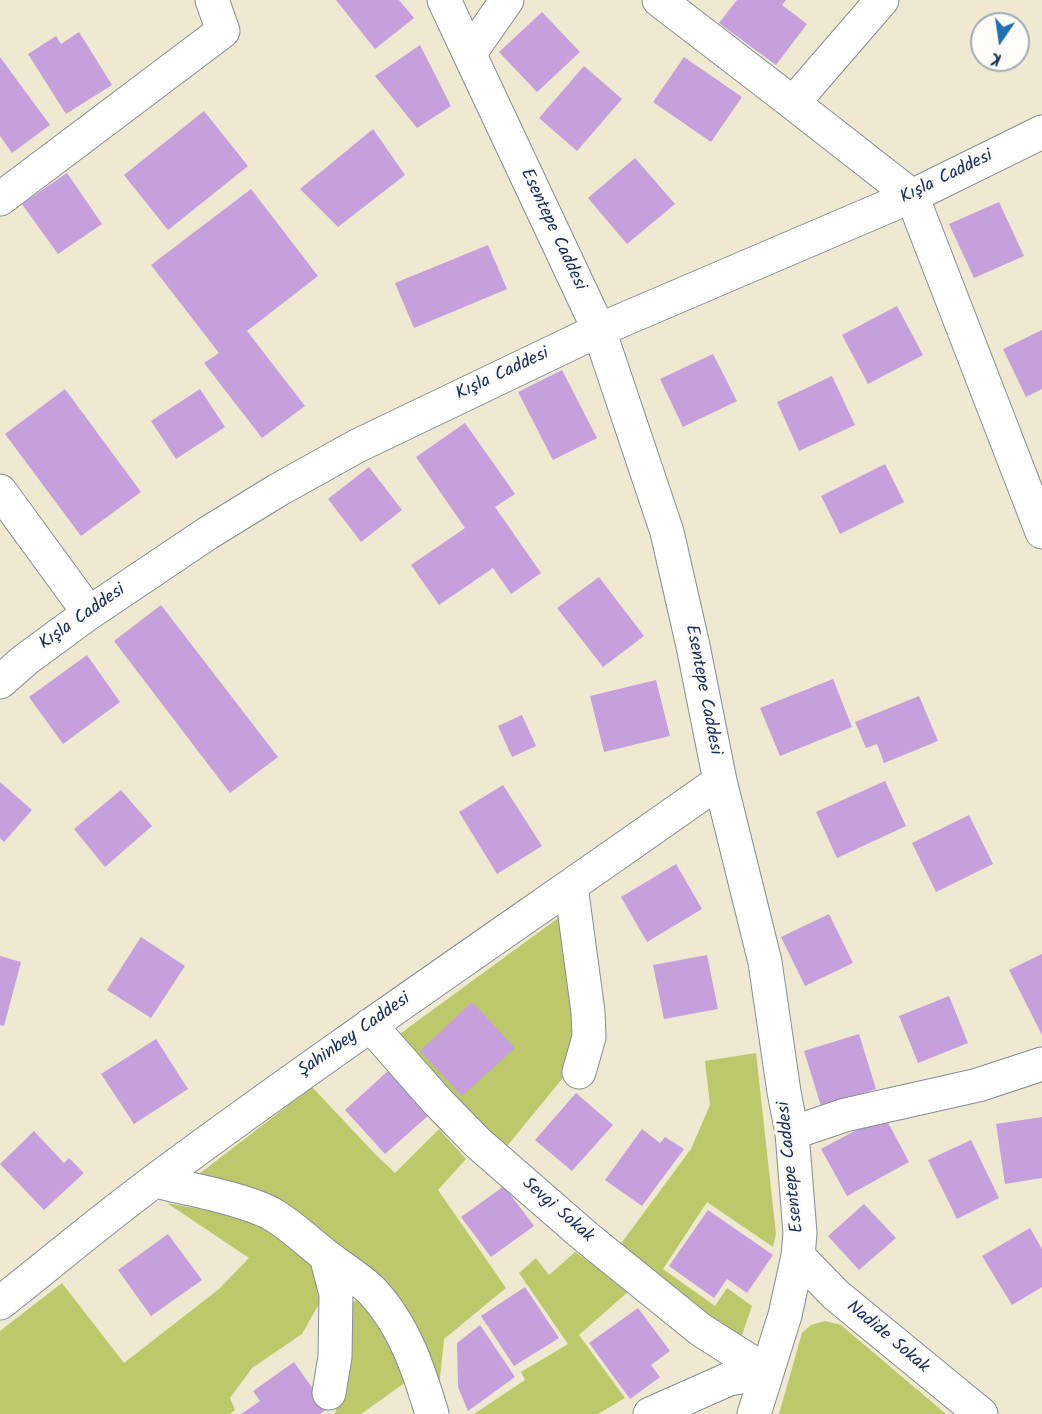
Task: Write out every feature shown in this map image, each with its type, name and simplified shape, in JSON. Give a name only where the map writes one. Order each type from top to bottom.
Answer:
[{"type":"street","points":[[0,199],[223,31],[212,0]]},
{"type":"street","name":"Esentepe Caddesi","points":[[444,0],[598,330],[667,532],[720,781],[765,962],[792,1132],[800,1233],[798,1256],[785,1315],[754,1414]]},
{"type":"street","points":[[470,53],[507,0]]},
{"type":"street","points":[[660,0],[912,196],[1042,532]]},
{"type":"street","points":[[792,103],[882,0]]},
{"type":"street","name":"Kışla Caddesi","points":[[0,682],[25,660],[89,613],[208,533],[327,462],[598,330],[912,196],[1042,132]]},
{"type":"street","points":[[0,491],[89,613]]},
{"type":"street","name":"Şahinbey Caddesi","points":[[0,1303],[155,1181],[370,1025],[720,781]]},
{"type":"street","points":[[572,886],[589,1029],[586,1052],[579,1072]]},
{"type":"street","name":"Sevgi Sokak","points":[[370,1025],[437,1101],[487,1151],[586,1237],[701,1330],[767,1372]]},
{"type":"street","points":[[792,1132],[845,1115],[978,1085],[1042,1064]]},
{"type":"street","points":[[155,1181],[245,1204],[269,1213],[371,1290],[390,1313],[412,1355],[421,1375],[432,1414]]},
{"type":"street","points":[[326,1256],[336,1294],[335,1357],[329,1393]]},
{"type":"street","name":"Nadide Sokak","points":[[798,1256],[836,1295],[981,1414]]},
{"type":"street","points":[[650,1414],[729,1379],[767,1372]]},
{"type":"green space","points":[[561,916],[580,1034],[571,1068],[503,1151],[397,1036]]},
{"type":"green space","points":[[756,1053],[776,1234],[773,1247],[707,1202],[663,1269],[715,1306],[727,1288],[752,1306],[739,1344],[614,1253],[691,1149],[710,1105],[705,1061]]},
{"type":"green space","points":[[312,1087],[395,1173],[439,1129],[466,1159],[438,1190],[506,1288],[444,1339],[439,1387],[405,1318],[194,1178]]},
{"type":"green space","points":[[167,1203],[242,1217],[263,1225],[313,1259],[324,1295],[302,1334],[252,1368],[230,1398],[235,1410],[230,1414],[0,1414],[0,1331],[62,1283],[124,1363],[219,1289],[249,1258]]},
{"type":"green space","points":[[575,1252],[630,1290],[579,1335],[625,1398],[598,1414],[474,1414],[525,1380],[521,1372],[568,1344],[519,1273],[536,1258],[549,1275]]},
{"type":"green space","points":[[364,1299],[383,1324],[406,1382],[361,1414],[335,1414],[340,1396],[347,1314],[354,1301]]},
{"type":"green space","points":[[825,1321],[841,1325],[946,1414],[779,1414],[802,1333],[811,1325]]},
{"type":"building","points":[[336,0],[399,0],[414,18],[375,49]]},
{"type":"building","points":[[737,0],[786,0],[782,5],[807,24],[776,65],[719,23]]},
{"type":"building","points":[[542,12],[580,52],[537,92],[499,52]]},
{"type":"building","points":[[79,32],[112,85],[66,114],[28,54],[56,36],[61,44]]},
{"type":"building","points":[[420,45],[451,106],[417,128],[375,76]]},
{"type":"building","points":[[0,57],[50,125],[12,153],[0,136]]},
{"type":"building","points":[[684,57],[742,97],[711,142],[653,102]]},
{"type":"building","points":[[584,66],[622,99],[577,151],[539,118]]},
{"type":"building","points":[[204,111],[248,166],[168,230],[124,175]]},
{"type":"building","points":[[373,129],[405,175],[338,227],[300,189]]},
{"type":"building","points":[[635,158],[675,204],[627,244],[588,198]]},
{"type":"building","points":[[67,173],[102,224],[58,254],[22,204]]},
{"type":"building","points":[[251,189],[318,276],[247,331],[305,406],[262,438],[204,363],[219,353],[151,265]]},
{"type":"building","points":[[999,202],[1024,256],[974,278],[949,224]]},
{"type":"building","points":[[488,245],[507,289],[414,328],[395,283]]},
{"type":"building","points":[[897,306],[923,355],[868,384],[842,335]]},
{"type":"building","points":[[1042,330],[1042,389],[1026,397],[1003,349]]},
{"type":"building","points":[[713,354],[737,401],[683,427],[660,379]]},
{"type":"building","points":[[562,370],[597,438],[553,460],[518,392]]},
{"type":"building","points":[[832,376],[855,425],[799,451],[777,402]]},
{"type":"building","points":[[65,389],[141,492],[81,536],[5,434]]},
{"type":"building","points":[[200,389],[225,427],[176,459],[151,421]]},
{"type":"building","points":[[465,423],[515,494],[495,507],[541,573],[511,594],[493,568],[439,605],[411,565],[465,528],[416,457]]},
{"type":"building","points":[[885,464],[904,502],[840,534],[821,496]]},
{"type":"building","points":[[369,467],[402,510],[361,542],[328,499]]},
{"type":"building","points":[[599,577],[644,636],[603,667],[557,608]]},
{"type":"building","points":[[161,605],[278,757],[230,793],[114,641]]},
{"type":"building","points":[[87,655],[120,702],[63,744],[29,697]]},
{"type":"building","points":[[833,679],[852,727],[780,756],[760,708]]},
{"type":"building","points":[[656,680],[670,736],[604,752],[590,696]]},
{"type":"building","points":[[919,696],[938,741],[884,763],[877,744],[866,748],[855,722]]},
{"type":"building","points":[[522,715],[536,746],[512,757],[498,726]]},
{"type":"building","points":[[885,781],[906,826],[837,858],[816,812]]},
{"type":"building","points":[[0,782],[32,810],[4,842],[0,838]]},
{"type":"building","points":[[503,785],[542,846],[497,874],[459,812]]},
{"type":"building","points":[[121,790],[152,826],[105,867],[74,829]]},
{"type":"building","points":[[969,815],[993,864],[936,892],[912,843]]},
{"type":"building","points":[[676,864],[702,909],[647,942],[621,897]]},
{"type":"building","points":[[829,914],[853,963],[805,986],[781,937]]},
{"type":"building","points":[[141,937],[185,966],[151,1018],[107,990]]},
{"type":"building","points":[[1042,954],[1042,1035],[1009,970]]},
{"type":"building","points":[[707,955],[718,1009],[664,1019],[653,965]]},
{"type":"building","points":[[0,956],[21,962],[4,1026],[0,1025]]},
{"type":"building","points":[[949,996],[968,1043],[918,1063],[899,1016]]},
{"type":"building","points":[[472,1002],[515,1048],[462,1096],[420,1051]]},
{"type":"building","points":[[859,1034],[876,1089],[821,1106],[804,1051]]},
{"type":"building","points":[[156,1039],[188,1089],[134,1124],[101,1074]]},
{"type":"building","points":[[388,1071],[429,1115],[385,1154],[345,1110]]},
{"type":"building","points":[[576,1093],[613,1125],[572,1171],[535,1140]]},
{"type":"building","points":[[884,1115],[909,1162],[847,1196],[821,1149]]},
{"type":"building","points":[[1042,1117],[1042,1178],[1005,1184],[996,1124]]},
{"type":"building","points":[[642,1129],[660,1143],[665,1137],[684,1149],[642,1206],[605,1180]]},
{"type":"building","points":[[34,1131],[64,1163],[69,1158],[84,1173],[44,1210],[0,1164]]},
{"type":"building","points":[[971,1140],[999,1198],[957,1219],[928,1160]]},
{"type":"building","points":[[504,1186],[534,1226],[491,1257],[461,1217]]},
{"type":"building","points":[[864,1204],[896,1238],[859,1270],[828,1236]]},
{"type":"building","points":[[708,1210],[773,1255],[747,1293],[727,1279],[714,1298],[669,1266]]},
{"type":"building","points":[[1030,1228],[1042,1249],[1042,1287],[1012,1305],[982,1256]]},
{"type":"building","points":[[168,1234],[202,1280],[151,1316],[118,1270]]},
{"type":"building","points":[[525,1287],[559,1338],[514,1366],[481,1316]]},
{"type":"building","points":[[638,1308],[670,1351],[651,1365],[660,1377],[630,1399],[589,1343]]},
{"type":"building","points":[[480,1325],[515,1377],[468,1411],[458,1387],[457,1343]]},
{"type":"building","points":[[294,1362],[327,1409],[320,1414],[241,1414],[260,1401],[253,1391]]}]
